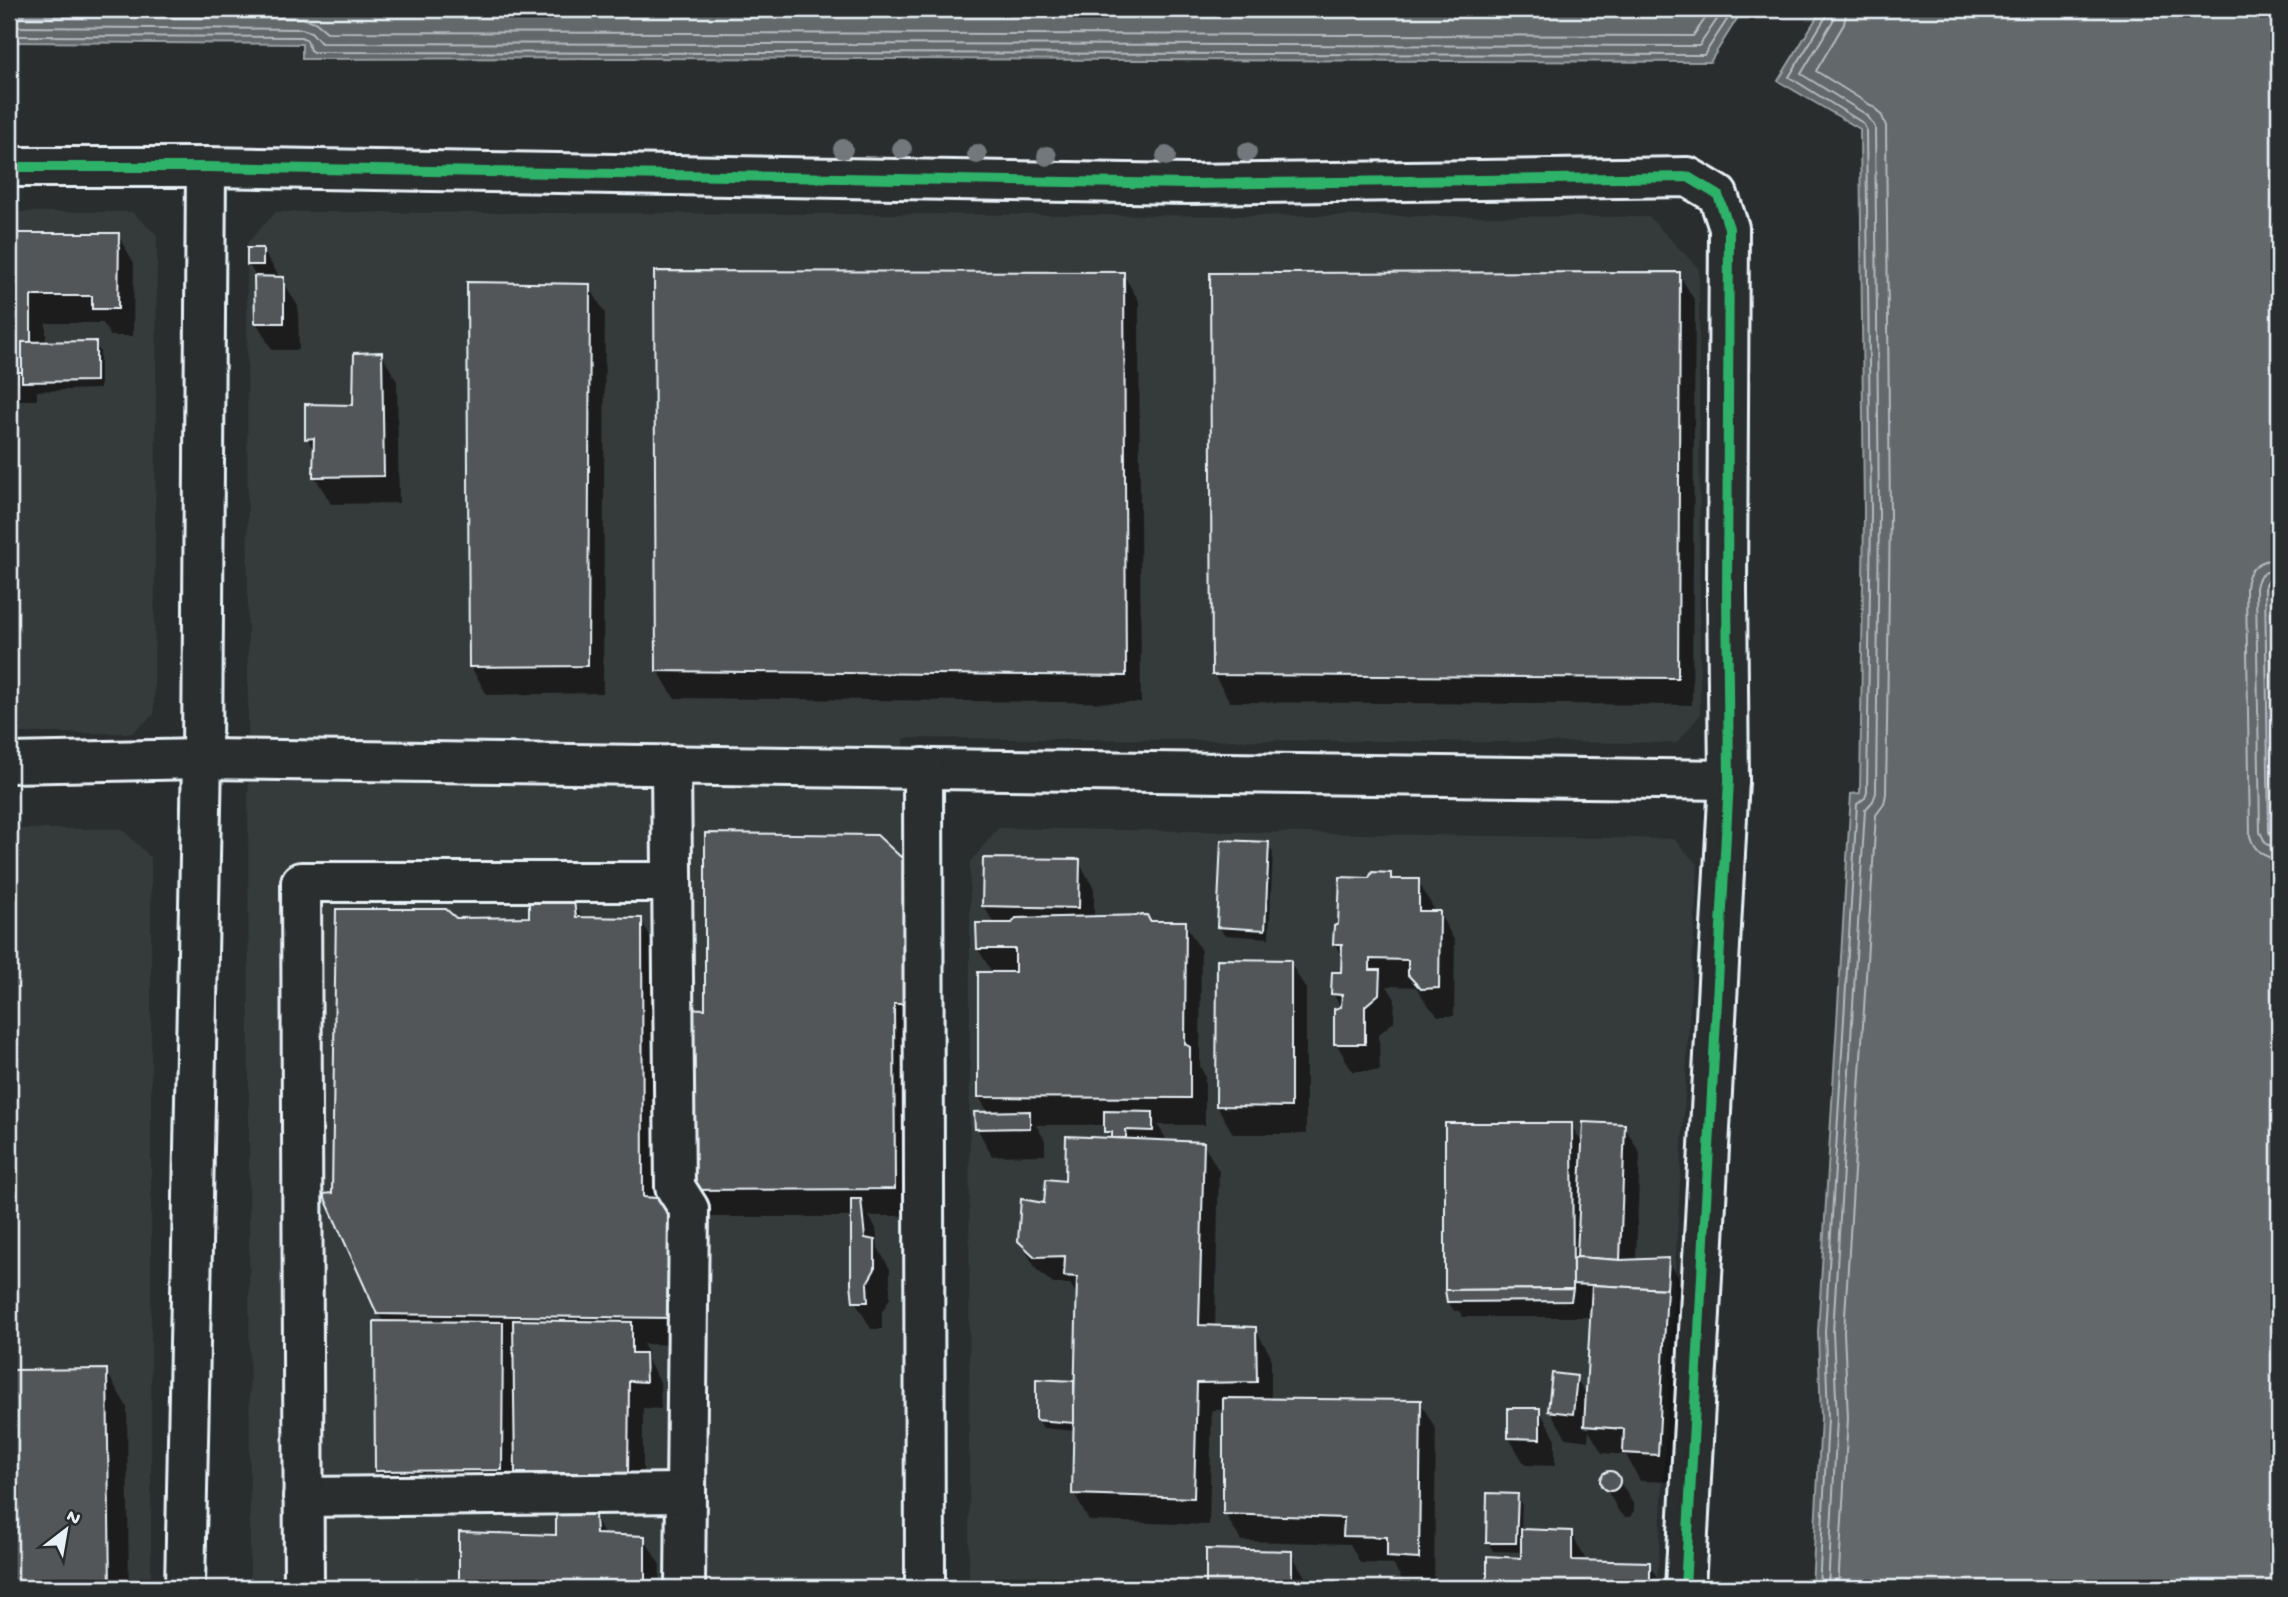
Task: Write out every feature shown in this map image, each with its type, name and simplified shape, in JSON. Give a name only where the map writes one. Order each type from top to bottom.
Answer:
[{"type":"street","points":[[9,167],[206,167],[1188,184],[1688,177],[1717,194],[1729,228],[1729,780],[1685,1588]]},
{"type":"street","points":[[185,1588],[202,759],[206,167]]},
{"type":"street","points":[[9,763],[202,759],[1729,780]]},
{"type":"street","points":[[671,765],[675,1187],[689,1209],[685,1588]]},
{"type":"street","points":[[923,768],[925,1588]]},
{"type":"street","points":[[304,1588],[302,882],[672,882]]},
{"type":"street","points":[[303,1497],[686,1493]]},
{"type":"shaded area","points":[[9,212],[132,212],[157,235],[154,714],[132,733],[9,733]]},
{"type":"shaded area","points":[[276,212],[1649,217],[1699,269],[1700,715],[1677,743],[904,738],[902,1588],[250,1588],[247,243]]},
{"type":"shaded area","points":[[998,828],[1674,839],[1698,865],[1657,1588],[969,1588],[970,862]]},
{"type":"shaded area","points":[[9,829],[122,829],[151,858],[151,1588],[9,1588]]},
{"type":"water","points":[[9,9],[1743,9],[1710,62],[302,59],[302,44],[9,42]]},
{"type":"water","points":[[1822,9],[2279,9],[2279,585],[2272,586],[2279,1046],[2279,1588],[1812,1588],[1821,1418],[1818,1332],[1851,794],[1860,793],[1864,513],[1860,129],[1778,81]]},
{"type":"building","points":[[9,233],[119,233],[118,309],[92,309],[92,296],[31,296],[31,342],[22,342],[22,372],[9,372]]},
{"type":"building","points":[[247,248],[263,248],[263,265],[247,265]]},
{"type":"building","points":[[654,271],[1124,272],[1126,676],[656,671]]},
{"type":"building","points":[[1680,272],[1678,678],[1212,675],[1210,273]]},
{"type":"building","points":[[254,276],[284,277],[284,323],[255,323]]},
{"type":"building","points":[[467,282],[590,284],[588,666],[469,667]]},
{"type":"building","points":[[96,341],[96,381],[22,382],[22,342]]},
{"type":"building","points":[[382,352],[384,476],[313,477],[314,438],[305,439],[305,404],[353,405],[354,353]]},
{"type":"building","points":[[705,833],[877,835],[903,859],[903,1004],[894,1004],[895,1189],[681,1190],[682,1008],[705,1009]]},
{"type":"building","points":[[1221,840],[1269,842],[1265,930],[1217,927]]},
{"type":"building","points":[[983,858],[1080,859],[1079,908],[982,906]]},
{"type":"building","points":[[1372,872],[1391,873],[1391,879],[1419,879],[1419,911],[1440,911],[1439,988],[1421,989],[1408,975],[1408,960],[1370,959],[1370,970],[1380,970],[1379,994],[1365,1006],[1365,1044],[1334,1044],[1334,1009],[1341,1007],[1342,995],[1331,994],[1332,972],[1341,972],[1342,944],[1333,944],[1334,926],[1338,924],[1340,877],[1369,878]]},
{"type":"building","points":[[529,900],[574,900],[576,917],[642,918],[643,1197],[671,1199],[672,1318],[377,1314],[323,1194],[332,1193],[336,909],[446,909],[456,918],[529,917]]},
{"type":"building","points":[[1147,915],[1150,921],[1186,921],[1185,1044],[1190,1047],[1190,1098],[978,1097],[978,972],[1015,972],[1015,949],[977,949],[976,923],[1012,923],[1016,918]]},
{"type":"building","points":[[1217,959],[1291,960],[1291,1107],[1216,1106]]},
{"type":"building","points":[[1030,1111],[1030,1128],[975,1129],[974,1112]]},
{"type":"building","points":[[1104,1111],[1153,1112],[1153,1131],[1126,1130],[1126,1138],[1112,1138],[1112,1132],[1104,1132]]},
{"type":"building","points":[[1583,1122],[1625,1124],[1620,1260],[1577,1257]]},
{"type":"building","points":[[1445,1123],[1572,1123],[1573,1289],[1445,1290]]},
{"type":"building","points":[[1066,1136],[1204,1142],[1199,1325],[1256,1327],[1257,1382],[1197,1383],[1194,1498],[1072,1494],[1077,1277],[1064,1276],[1065,1256],[1035,1257],[1018,1241],[1021,1199],[1044,1203],[1046,1179],[1065,1181]]},
{"type":"building","points":[[851,1199],[861,1199],[865,1238],[875,1240],[875,1269],[867,1283],[868,1302],[853,1302]]},
{"type":"building","points":[[1669,1258],[1667,1289],[1573,1284],[1573,1259],[1620,1260]]},
{"type":"building","points":[[1592,1285],[1667,1289],[1658,1455],[1623,1453],[1624,1429],[1584,1426]]},
{"type":"building","points":[[1573,1289],[1571,1301],[1447,1302],[1445,1290]]},
{"type":"building","points":[[513,1320],[632,1322],[632,1353],[645,1353],[646,1382],[629,1381],[628,1473],[515,1473]]},
{"type":"building","points":[[374,1321],[503,1322],[502,1470],[375,1471]]},
{"type":"building","points":[[107,1369],[110,1588],[9,1588],[9,1370]]},
{"type":"building","points":[[1552,1373],[1577,1376],[1573,1414],[1548,1411]]},
{"type":"building","points":[[1036,1379],[1074,1381],[1074,1423],[1036,1420]]},
{"type":"building","points":[[1223,1398],[1421,1400],[1419,1559],[1387,1557],[1387,1537],[1343,1536],[1344,1518],[1223,1514]]},
{"type":"building","points":[[1508,1408],[1540,1408],[1540,1439],[1508,1438]]},
{"type":"building","points":[[1610,1471],[1617,1474],[1620,1481],[1617,1488],[1610,1491],[1603,1488],[1600,1481],[1603,1474]]},
{"type":"building","points":[[1487,1493],[1518,1494],[1516,1543],[1486,1543]]},
{"type":"building","points":[[556,1513],[595,1515],[596,1534],[645,1536],[645,1588],[459,1588],[459,1532],[556,1535]]},
{"type":"building","points":[[1521,1529],[1572,1531],[1572,1560],[1650,1562],[1650,1588],[1487,1588],[1487,1556],[1521,1558]]},
{"type":"building","points":[[1206,1549],[1292,1551],[1292,1588],[1206,1588]]},
{"type":"cycle path","points":[[9,167],[206,167],[1188,184],[1688,177],[1718,195],[1729,228],[1729,780],[1685,1588]]}]
